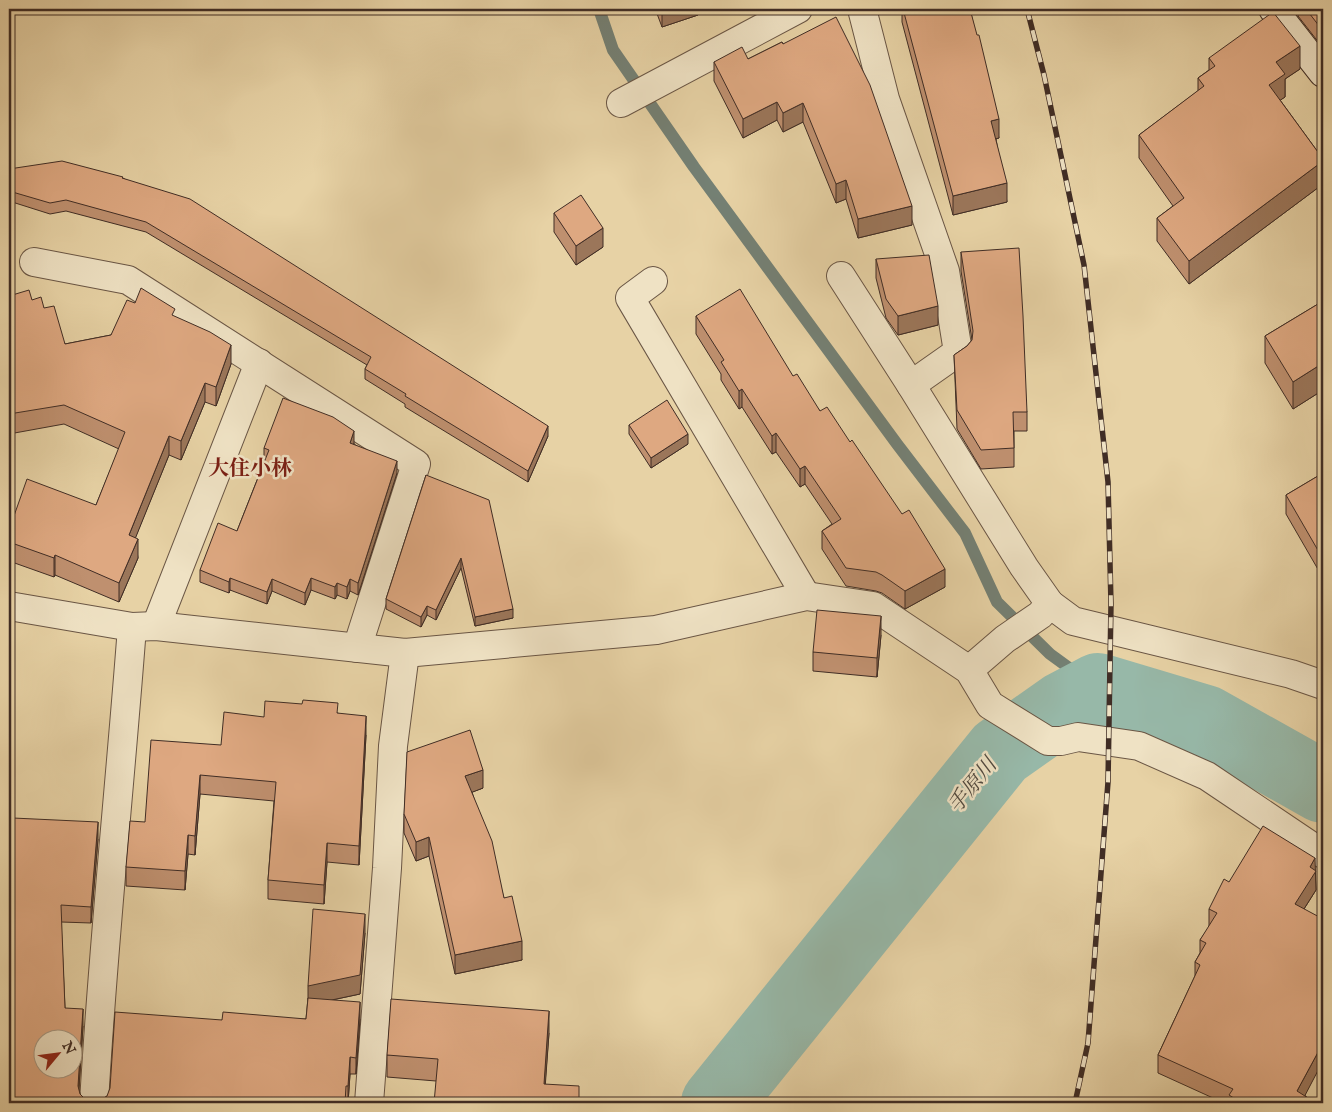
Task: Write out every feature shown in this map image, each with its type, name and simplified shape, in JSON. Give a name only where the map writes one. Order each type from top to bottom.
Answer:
[{"type":"street","points":[[621,103],[798,9]]},
{"type":"street","points":[[862,9],[885,99],[945,271],[958,352],[911,385]]},
{"type":"street","points":[[1274,9],[1323,73]]},
{"type":"street","points":[[34,262],[128,280],[416,464],[357,648]]},
{"type":"street","points":[[841,276],[1024,567],[1045,609],[1073,621],[1292,674],[1323,685]]},
{"type":"street","points":[[653,281],[630,298],[806,596]]},
{"type":"street","points":[[94,1103],[99,1007],[124,730],[144,626],[259,363]]},
{"type":"street","points":[[9,606],[144,626],[405,653],[656,630],[806,596],[873,606],[969,670],[990,705],[1048,742],[1078,738],[1139,746],[1207,776],[1323,854]]},
{"type":"street","points":[[969,670],[1005,639],[1045,609]]},
{"type":"street","points":[[369,1103],[387,868],[393,746],[405,653]]},
{"type":"building","points":[[903,9],[970,9],[977,35],[979,35],[999,119],[991,121],[1007,183],[953,196]]},
{"type":"building","points":[[1306,9],[1323,9],[1323,31]]},
{"type":"building","points":[[1273,12],[1300,46],[1276,62],[1285,74],[1269,85],[1323,161],[1189,261],[1157,218],[1184,198],[1139,135],[1204,86],[1198,78],[1215,66],[1209,58]]},
{"type":"building","points":[[836,17],[870,85],[912,206],[858,219],[846,180],[836,184],[803,103],[783,113],[777,102],[743,119],[714,62],[742,47],[748,59],[782,42],[783,44]]},
{"type":"building","points":[[62,161],[123,177],[190,199],[548,426],[528,471],[405,396],[406,394],[365,369],[371,357],[146,222],[66,200],[50,203],[9,191],[9,169]]},
{"type":"building","points":[[581,195],[603,228],[576,246],[554,213]]},
{"type":"building","points":[[1019,248],[1027,412],[1013,412],[1014,448],[981,450],[957,410],[954,355],[972,340],[973,331],[961,252]]},
{"type":"building","points":[[929,255],[938,306],[898,316],[886,299],[876,259]]},
{"type":"building","points":[[141,288],[175,309],[172,315],[210,332],[231,345],[216,387],[205,383],[181,441],[169,436],[129,535],[138,539],[119,583],[55,555],[54,558],[9,542],[9,530],[27,479],[96,505],[125,432],[64,405],[9,414],[9,296],[29,290],[32,300],[41,297],[44,308],[54,306],[65,344],[111,335],[127,300],[135,303]]},
{"type":"building","points":[[740,289],[793,376],[797,374],[820,411],[827,407],[850,442],[852,440],[902,514],[909,510],[945,569],[905,591],[876,572],[846,568],[822,531],[841,519],[805,466],[800,469],[776,433],[772,436],[742,389],[739,391],[721,362],[724,360],[696,316]]},
{"type":"building","points":[[1323,301],[1323,363],[1293,382],[1265,336]]},
{"type":"building","points":[[283,398],[333,417],[354,431],[350,443],[397,461],[358,583],[350,579],[347,587],[337,583],[335,587],[311,578],[305,593],[272,579],[267,592],[230,578],[229,582],[200,570],[218,523],[237,531],[269,450],[264,448]]},
{"type":"building","points":[[667,400],[688,434],[651,458],[629,425]]},
{"type":"building","points":[[9,432],[14,452],[9,453]]},
{"type":"building","points":[[1323,473],[1323,559],[1286,495]]},
{"type":"building","points":[[426,475],[489,500],[513,609],[475,617],[461,558],[436,610],[427,606],[421,617],[386,599]]},
{"type":"building","points":[[817,610],[881,616],[877,658],[813,652]]},
{"type":"building","points":[[303,700],[338,703],[337,713],[366,716],[359,846],[327,843],[324,885],[268,880],[276,782],[200,775],[195,836],[188,835],[185,871],[126,867],[130,821],[145,822],[151,740],[221,745],[224,712],[264,717],[265,701],[302,704]]},
{"type":"building","points":[[470,730],[483,770],[465,776],[492,841],[504,898],[512,896],[522,941],[455,955],[429,837],[416,842],[404,814],[407,752]]},
{"type":"building","points":[[13,818],[98,822],[91,907],[61,905],[65,1008],[83,1009],[82,1030],[32,1030],[32,1080],[78,1080],[80,1094],[86,1100],[94,1102],[107,1096],[110,1088],[115,1012],[222,1020],[223,1012],[306,1019],[308,998],[360,1002],[356,1058],[350,1057],[345,1103],[9,1103],[9,857]]},
{"type":"building","points":[[1263,826],[1315,858],[1310,867],[1316,871],[1295,904],[1323,919],[1323,1043],[1297,1091],[1316,1103],[1236,1103],[1237,1100],[1229,1095],[1233,1089],[1158,1055],[1200,965],[1195,962],[1206,943],[1200,940],[1217,913],[1209,909],[1224,879],[1229,882]]},
{"type":"building","points":[[313,909],[365,914],[360,975],[308,986]]},
{"type":"building","points":[[391,999],[549,1011],[544,1084],[579,1086],[579,1103],[434,1103],[438,1059],[387,1055]]},
{"type":"waterway","points":[[599,9],[613,50],[694,167],[897,444],[965,533],[997,602],[1050,654],[1098,689]]},
{"type":"waterway","name":"手原川","points":[[717,1103],[1000,752],[1064,707],[1098,689],[1205,721],[1323,787]]},
{"type":"railway","points":[[1027,9],[1044,75],[1084,265],[1108,482],[1111,604],[1108,782],[1088,1043],[1075,1103]]},
{"type":"district","name":"大住小林","points":[[250,469]]}]
